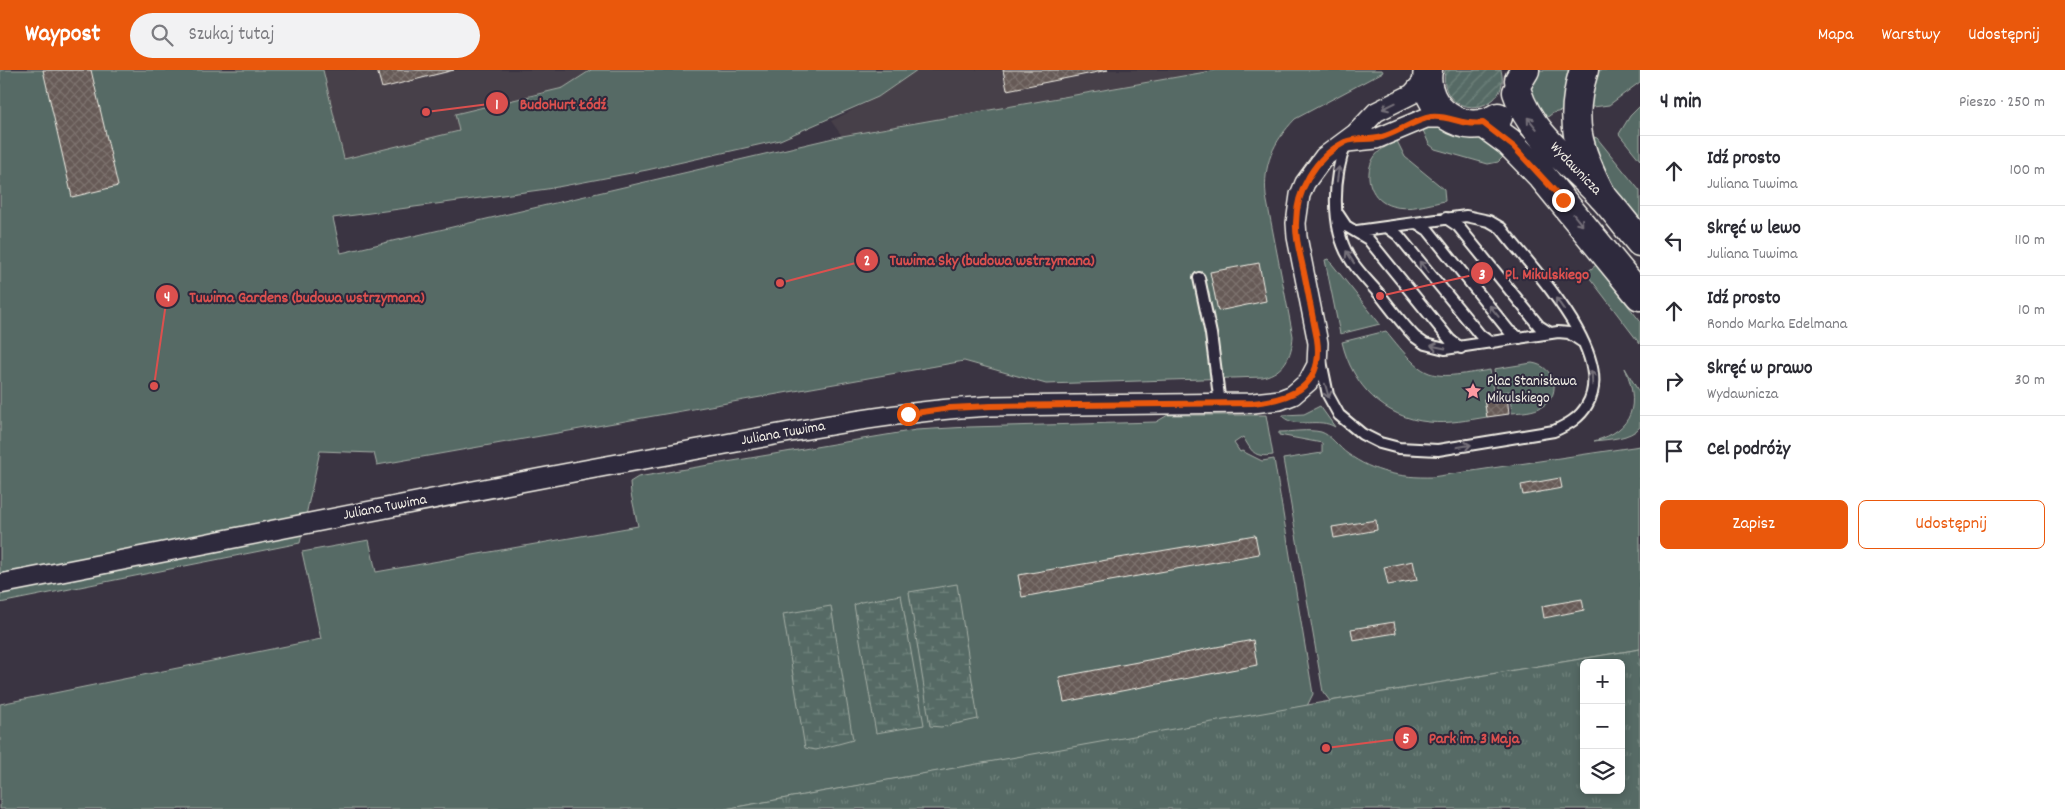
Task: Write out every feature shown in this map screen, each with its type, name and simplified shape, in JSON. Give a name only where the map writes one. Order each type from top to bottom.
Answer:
[{"type":"main road","points":[[1584,70],[1576,100],[1576,128],[1583,157],[1602,196]]},
{"type":"main road","points":[[1427,73],[1428,88],[1432,100],[1439,110],[1448,118],[1459,123],[1471,125],[1495,119],[1504,113],[1512,103],[1520,78]]},
{"type":"main road","name":"Wydawnicza","points":[[1520,78],[1526,114],[1535,127],[1602,196],[1640,242]]},
{"type":"main road","name":"Wydawnicza","points":[[1483,123],[1509,142],[1541,175],[1640,296]]},
{"type":"street","name":"Juliana Tuwima","points":[[0,584],[596,468],[866,419],[950,408],[1220,404],[1272,401],[1293,395],[1308,382],[1318,359],[1318,343],[1297,237],[1297,208],[1303,189],[1313,170],[1330,153],[1347,142],[1376,112],[1412,94],[1427,73]]},
{"type":"street","name":"Juliana Tuwima","points":[[1347,142],[1376,139],[1426,118],[1448,118]]},
{"type":"lane","points":[[1347,142],[1340,156],[1337,174],[1336,208],[1339,230],[1349,258],[1409,330],[1425,344],[1435,348],[1461,348],[1550,333],[1569,333],[1579,338],[1585,346]]},
{"type":"lane","points":[[1336,208],[1342,221],[1368,239],[1450,340],[1461,348]]},
{"type":"lane","points":[[1318,343],[1328,395],[1339,415],[1354,428],[1370,438],[1399,448],[1438,450],[1554,431],[1579,416],[1587,405],[1592,393],[1592,369],[1585,346],[1572,320],[1561,303],[1501,228],[1489,221],[1466,216],[1357,231]]},
{"type":"lane","points":[[1446,218],[1458,226],[1539,326],[1550,333]]},
{"type":"lane","points":[[1416,223],[1428,230],[1509,331],[1520,338]]},
{"type":"lane","points":[[1387,227],[1398,235],[1480,335],[1491,343]]},
{"type":"lane","points":[[1199,278],[1211,334],[1220,404]]},
{"type":"shaded area","points":[[323,70],[591,70],[548,98],[348,179]]},
{"type":"shaded area","points":[[917,70],[1217,70],[842,136],[831,121],[878,97]]},
{"type":"green space","points":[[0,70],[323,70],[344,159],[459,131],[455,114],[563,88],[591,70],[917,70],[878,97],[780,140],[647,170],[547,189],[333,218],[341,253],[842,136],[1217,70],[1382,70],[1383,72],[1295,119],[1281,136],[1271,154],[1266,174],[1266,196],[1293,336],[1291,350],[1286,362],[1270,375],[1263,377],[1046,384],[964,361],[377,465],[374,453],[320,451],[300,543],[0,603]]},
{"type":"green space","points":[[1445,70],[1501,70],[1502,85],[1496,97],[1486,104],[1474,107],[1462,105],[1452,98],[1445,87]]},
{"type":"green space","points":[[1538,70],[1574,70],[1566,110],[1553,113],[1542,121],[1530,96],[1531,84]]},
{"type":"green space","points":[[1594,70],[1640,70],[1640,82],[1609,105],[1585,108]]},
{"type":"green space","points":[[1640,106],[1640,160],[1619,134],[1630,116]]},
{"type":"green space","points":[[1435,126],[1480,137],[1505,155],[1498,162],[1488,164],[1435,149],[1429,144],[1422,128]]},
{"type":"green space","points":[[1588,135],[1597,138],[1640,191],[1640,221],[1611,185]]},
{"type":"green space","points":[[1397,141],[1405,157],[1444,189],[1445,201],[1405,208],[1385,203],[1375,194],[1369,180],[1370,166],[1380,150]]},
{"type":"green space","points":[[1328,259],[1380,324],[1340,334],[1325,260]]},
{"type":"green space","points":[[1596,265],[1640,321],[1640,344],[1586,273]]},
{"type":"green space","points":[[1386,331],[1411,360],[1429,373],[1453,375],[1490,370],[1494,397],[1484,399],[1487,417],[1429,422],[1398,414],[1372,397],[1353,372],[1342,342]]},
{"type":"green space","points":[[1532,363],[1540,365],[1550,374],[1554,387],[1553,394],[1549,401],[1539,408],[1512,413],[1509,391],[1498,393],[1494,369]]},
{"type":"green space","points":[[1625,368],[1640,394],[1640,427],[1625,436],[1594,441],[1618,430],[1630,414],[1632,393]]},
{"type":"green space","points":[[1320,406],[1335,427],[1322,423],[1295,422],[1283,417],[1283,415],[1304,414]]},
{"type":"green space","points":[[1168,415],[1266,415],[1273,455],[1257,454],[1251,450],[1243,437],[1234,443],[1240,452],[1242,451],[1262,461],[1274,459],[1313,694],[1307,706],[725,809],[0,809],[0,704],[321,639],[302,552],[369,540],[376,572],[638,526],[630,482],[638,477],[916,430],[1156,422]]},
{"type":"green space","points":[[1279,432],[1321,432],[1348,454],[1367,465],[1388,473],[1421,477],[1432,477],[1640,446],[1640,649],[1330,701],[1323,692],[1283,459],[1322,453],[1322,443],[1279,435]]},
{"type":"green space","points":[[957,584],[978,719],[941,727],[930,726],[909,592]]},
{"type":"green space","points":[[901,595],[924,725],[876,733],[854,605]]},
{"type":"green space","points":[[831,606],[853,740],[816,750],[805,748],[783,614]]},
{"type":"green space","points":[[1640,649],[1640,809],[725,809],[1330,701],[1580,659],[1580,794],[1625,794],[1625,659],[1580,659]]},
{"type":"building","points":[[43,70],[91,70],[118,186],[72,197]]},
{"type":"building","points":[[377,70],[454,70],[382,88]]},
{"type":"building","points":[[1003,70],[1108,70],[1007,90]]},
{"type":"building","points":[[1259,263],[1266,301],[1218,311],[1210,272]]},
{"type":"building","points":[[1507,395],[1509,414],[1487,417],[1484,399]]},
{"type":"building","points":[[1560,478],[1562,488],[1523,495],[1521,485]]},
{"type":"building","points":[[1376,520],[1377,530],[1334,538],[1332,527]]},
{"type":"building","points":[[1255,535],[1259,554],[1022,597],[1018,575]]},
{"type":"building","points":[[1413,561],[1417,580],[1388,585],[1384,567]]},
{"type":"building","points":[[1582,599],[1584,610],[1544,618],[1542,606]]},
{"type":"building","points":[[1394,622],[1396,633],[1353,640],[1351,629]]},
{"type":"building","points":[[1253,640],[1257,665],[1064,702],[1059,677]]},
{"type":"place","name":"BudoHurt Łódź","points":[[426,112]]},
{"type":"place","name":"Tuwima Sky (budowa wstrzymana)","points":[[780,283]]},
{"type":"place","name":"Pl. Mikulskiego","points":[[1380,296]]},
{"type":"place","name":"Tuwima Gardens (budowa wstrzymana)","points":[[154,386]]},
{"type":"place","name":"Plac Stanisława Mikulskiego","points":[[1473,391]]},
{"type":"place","name":"Park im. 3 Maja","points":[[1326,748]]},
{"type":"route","points":[[908,414],[950,408],[991,406],[1253,403],[1280,400],[1293,395],[1308,382],[1318,359],[1317,339],[1297,237],[1297,208],[1305,183],[1313,170],[1324,157],[1335,148],[1347,142],[1388,136],[1418,121],[1433,117],[1448,118],[1459,123],[1471,125],[1483,123],[1509,142],[1563,200]]}]
